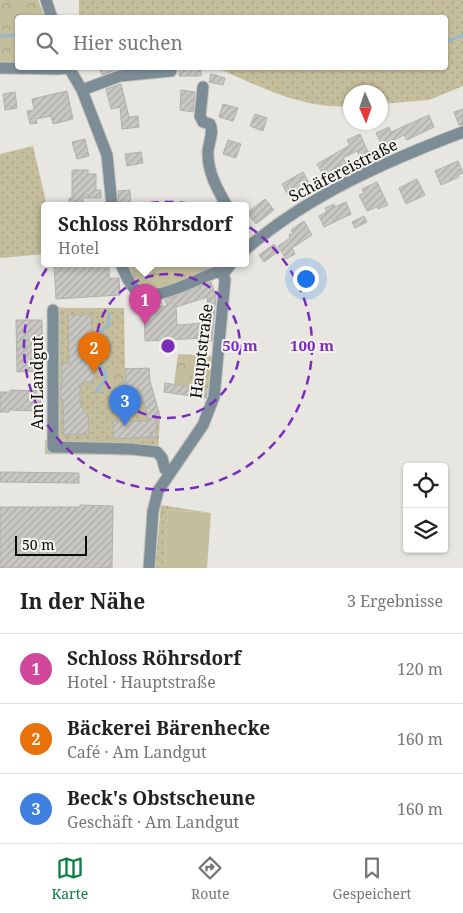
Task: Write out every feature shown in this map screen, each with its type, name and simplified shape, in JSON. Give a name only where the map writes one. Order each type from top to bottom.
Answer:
[{"type":"street","points":[[46,0],[51,15]]},
{"type":"street","points":[[0,68],[15,68]]},
{"type":"street","points":[[70,70],[82,90],[107,155],[112,202]]},
{"type":"street","points":[[82,90],[120,76],[171,70]]},
{"type":"street","points":[[203,87],[200,116],[203,122],[210,124],[212,128],[208,152],[209,167],[212,178],[225,202]]},
{"type":"street","name":"Schäfereistraße","points":[[249,243],[307,204],[362,175],[463,132]]},
{"type":"street","name":"Hauptstraße","points":[[122,267],[135,289],[140,293],[150,295],[164,293],[217,272],[223,274],[225,280],[214,397],[202,424],[158,491],[153,511],[148,568]]},
{"type":"street","points":[[223,274],[229,267]]},
{"type":"street","name":"Am Landgut","points":[[53,310],[53,447],[137,449],[156,452],[162,458],[165,469],[171,472]]},
{"type":"green space","points":[[0,0],[38,0],[44,15],[15,15],[15,65],[0,65]]},
{"type":"green space","points":[[79,0],[463,0],[463,86],[429,100],[388,103],[388,85],[343,85],[343,106],[333,106],[315,104],[282,95],[222,70],[448,70],[448,15],[79,15]]},
{"type":"green space","points":[[33,146],[46,202],[41,202],[41,254],[0,258],[0,154]]},
{"type":"green space","points":[[129,267],[213,267],[183,281],[152,290],[138,285]]},
{"type":"green space","points":[[49,306],[66,308],[124,308],[125,368],[149,368],[150,381],[160,416],[158,456],[45,454],[45,441],[49,439]]},
{"type":"green space","points":[[178,354],[214,356],[208,390],[196,388],[196,385],[190,385],[190,387],[174,384]]},
{"type":"green space","points":[[107,369],[125,369],[126,382],[123,382],[123,389],[108,389]]},
{"type":"green space","points":[[161,505],[211,513],[168,510],[164,568],[155,568]]},
{"type":"green space","points":[[168,510],[211,513],[207,568],[164,568]]},
{"type":"building","points":[[100,70],[115,70],[102,75]]},
{"type":"building","points":[[179,70],[201,70],[201,76],[179,76]]},
{"type":"building","points":[[211,74],[225,78],[223,85],[209,82]]},
{"type":"building","points":[[121,84],[129,117],[138,116],[139,127],[122,129],[120,107],[111,109],[106,89]]},
{"type":"building","points":[[181,90],[195,92],[193,112],[180,110]]},
{"type":"building","points":[[67,91],[73,119],[53,124],[51,116],[36,119],[37,123],[30,124],[27,111],[34,110],[32,99]]},
{"type":"building","points":[[15,92],[17,108],[5,110],[3,94]]},
{"type":"building","points":[[223,104],[238,108],[233,121],[219,117]]},
{"type":"building","points":[[463,109],[463,125],[459,125],[454,112]]},
{"type":"building","points":[[255,114],[267,118],[263,131],[250,126]]},
{"type":"building","points":[[429,115],[434,127],[407,140],[404,135],[382,146],[376,133],[388,130],[389,127],[391,132]]},
{"type":"building","points":[[360,134],[368,152],[370,151],[374,158],[363,163],[357,151],[343,158],[346,163],[324,176],[317,164],[350,145],[347,140]]},
{"type":"building","points":[[85,139],[89,156],[77,159],[72,142]]},
{"type":"building","points":[[228,140],[241,144],[236,158],[223,154]]},
{"type":"building","points":[[141,152],[143,163],[127,166],[125,154]]},
{"type":"building","points":[[458,161],[463,173],[458,175],[459,177],[441,185],[435,171]]},
{"type":"building","points":[[72,170],[88,170],[88,174],[96,174],[96,190],[101,190],[101,198],[83,198],[83,202],[69,202],[69,198],[72,198]]},
{"type":"building","points":[[303,172],[310,185],[289,197],[282,184]]},
{"type":"building","points":[[417,179],[425,195],[406,204],[399,188]]},
{"type":"building","points":[[377,182],[388,205],[367,211],[359,195],[364,193],[362,189]]},
{"type":"building","points":[[130,190],[131,202],[119,202],[118,191]]},
{"type":"building","points":[[265,199],[274,210],[256,224],[249,215],[249,211]]},
{"type":"building","points":[[346,202],[351,214],[324,227],[319,216],[327,212],[325,208],[334,204],[335,207]]},
{"type":"building","points":[[364,216],[367,222],[355,228],[352,222]]},
{"type":"building","points":[[304,221],[312,235],[292,248],[295,254],[286,259],[278,246],[290,238],[289,235],[293,233],[291,230]]},
{"type":"building","points":[[274,244],[279,251],[264,262],[259,255]]},
{"type":"building","points":[[54,267],[109,267],[109,278],[119,278],[120,295],[56,299]]},
{"type":"building","points":[[211,282],[216,296],[212,341],[204,341],[204,338],[145,341],[144,307],[167,306],[165,300]],"holes":[[[208,297],[205,323],[177,325],[176,307]]]},
{"type":"building","points":[[68,315],[91,315],[94,382],[82,382],[82,385],[80,385],[80,404],[82,404],[83,410],[88,416],[89,434],[64,435],[63,399],[60,399],[60,389],[62,389],[62,363],[69,363]]},
{"type":"building","points":[[16,320],[42,320],[43,371],[17,372]]},
{"type":"building","points":[[149,368],[150,381],[160,416],[156,417],[156,438],[153,438],[151,432],[152,437],[114,439],[113,421],[149,421],[140,390],[123,391],[123,382],[126,382],[125,369]]},
{"type":"building","points":[[165,383],[207,390],[207,395],[206,398],[164,392]]},
{"type":"building","points":[[10,390],[41,391],[40,411],[9,410],[9,412],[0,412],[0,392],[10,392]]},
{"type":"building","points":[[0,472],[79,473],[79,483],[0,482]]},
{"type":"building","points":[[80,505],[113,506],[112,568],[0,568],[0,507],[80,507]]},
{"type":"waterway","points":[[0,36],[15,35]]},
{"type":"waterway","points":[[448,41],[463,35]]},
{"type":"waterway","points":[[96,392],[105,380],[106,374],[99,362],[111,346],[101,332],[109,324],[109,314]]},
{"type":"place","name":"Schloss Röhrsdorf","points":[[145,325]]},
{"type":"place","name":"Bäckerei Bärenhecke","points":[[94,373]]},
{"type":"place","name":"Beck's Obstscheune","points":[[125,426]]}]
